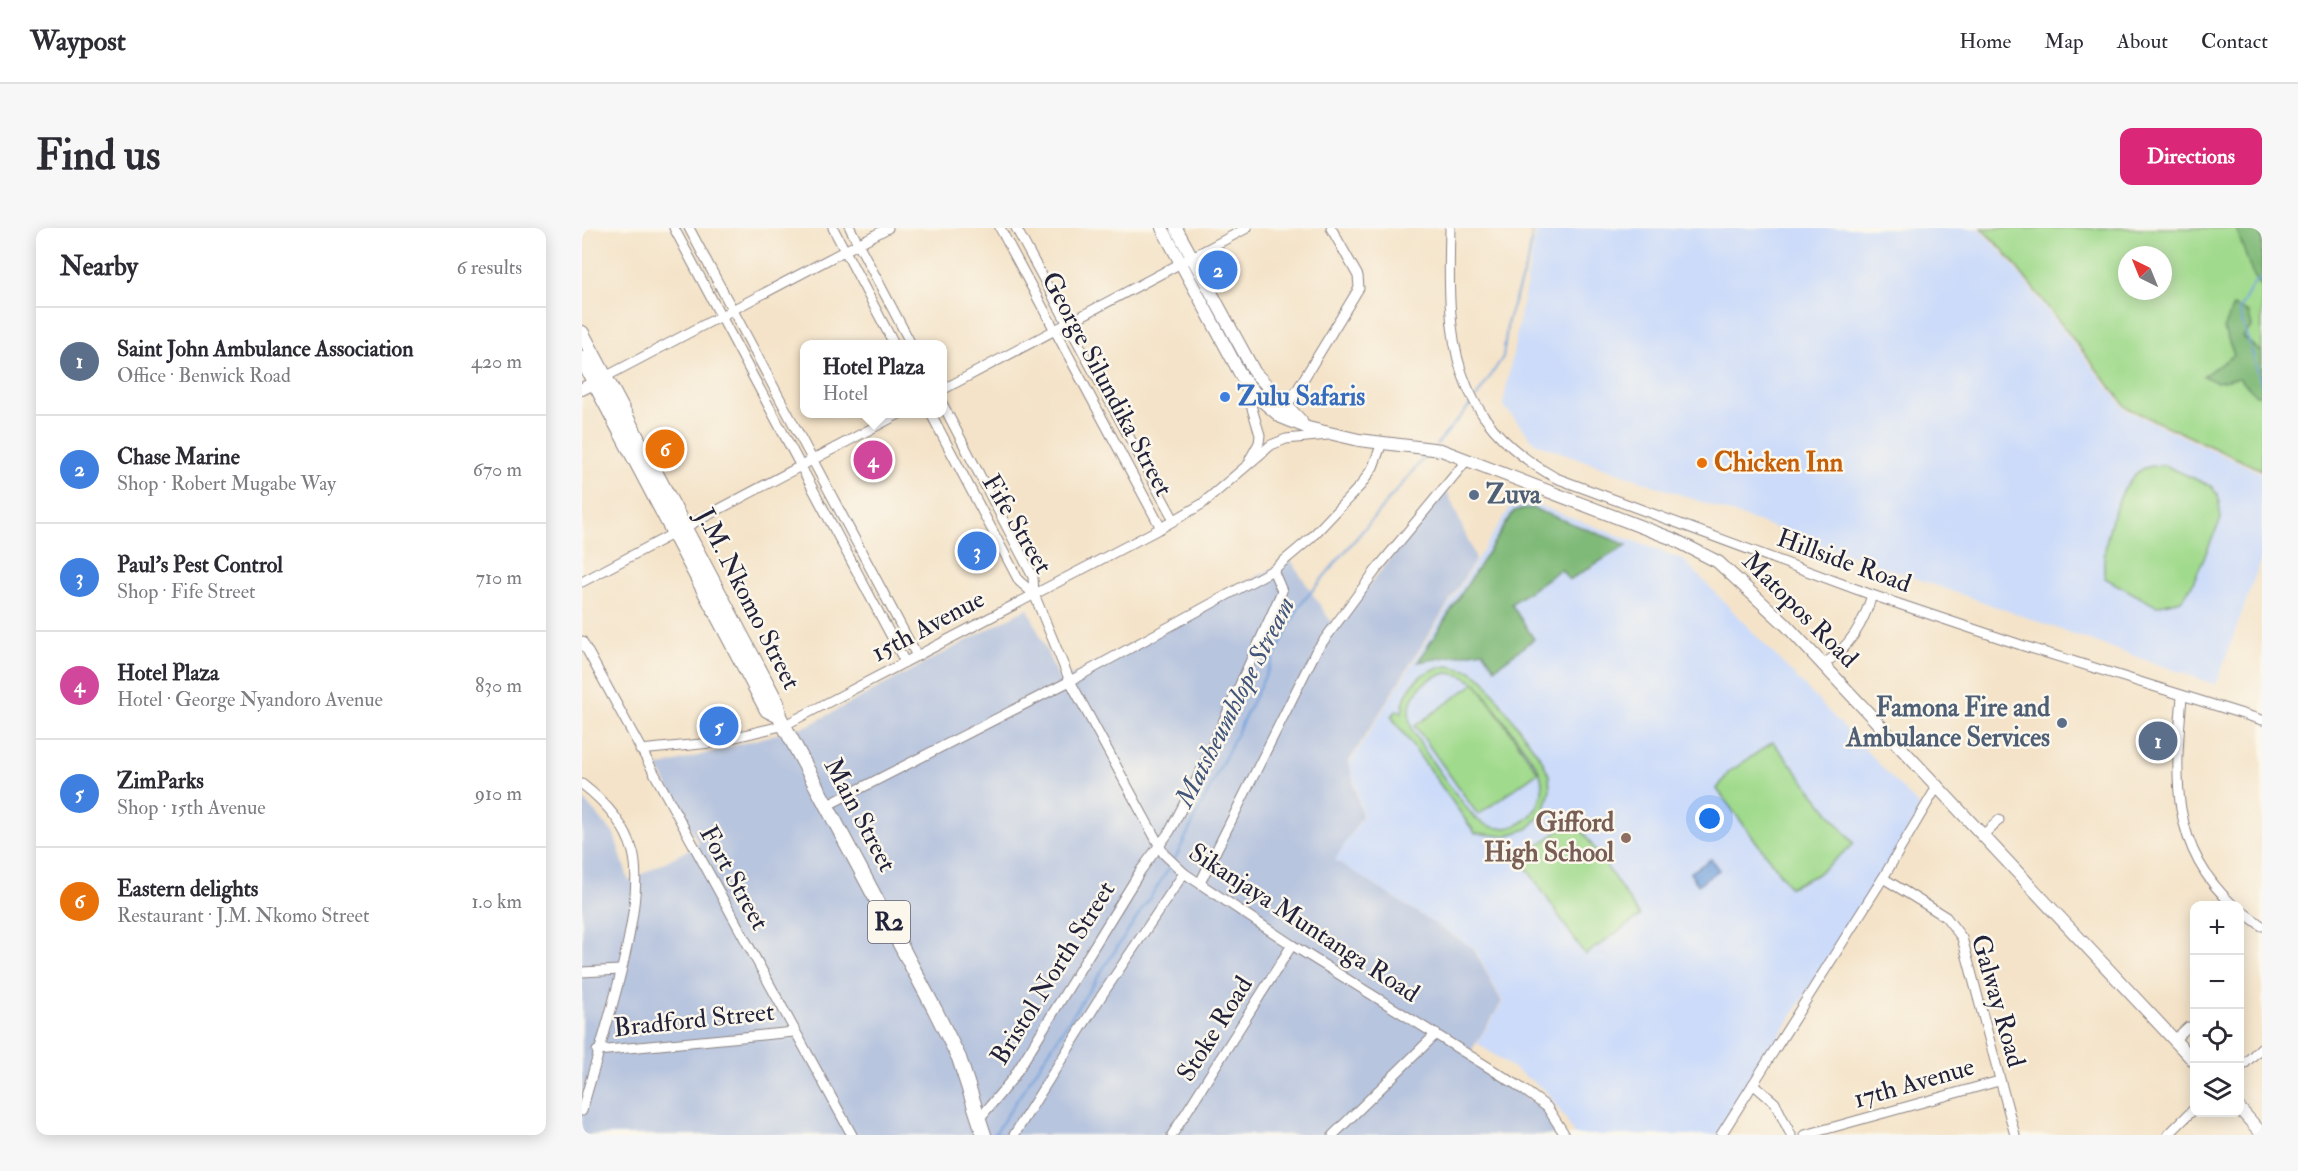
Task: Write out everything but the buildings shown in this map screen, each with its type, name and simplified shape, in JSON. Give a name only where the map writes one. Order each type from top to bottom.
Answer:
[{"type":"highway","name":"J.M. Nkomo Street","points":[[582,333],[594,383]]},
{"type":"highway","name":"J.M. Nkomo Street","points":[[582,359],[777,703],[782,721]]},
{"type":"highway","name":"Main Street","points":[[782,721],[959,1058],[980,1129]]},
{"type":"main road","points":[[1162,228],[1187,260],[1246,358],[1286,408],[1308,428]]},
{"type":"main road","points":[[1176,228],[1187,260]]},
{"type":"main road","name":"Matopos Road","points":[[1187,260],[1244,379],[1281,417],[1332,435],[1441,450],[1707,555],[1737,578],[1824,664],[2190,1058]]},
{"type":"main road","points":[[2244,1114],[2262,1134]]},
{"type":"street","points":[[674,228],[905,662]]},
{"type":"street","points":[[688,228],[917,656]]},
{"type":"street","points":[[833,228],[891,340]]},
{"type":"street","points":[[850,228],[908,340]]},
{"type":"street","points":[[594,383],[888,228]]},
{"type":"street","name":"George Silundika Street","points":[[1000,228],[1161,528]]},
{"type":"street","name":"George Silundika Street","points":[[1016,228],[1174,520]]},
{"type":"street","points":[[947,387],[1247,228]]},
{"type":"street","points":[[1286,408],[1355,296],[1360,281],[1331,228]]},
{"type":"street","points":[[1443,228],[1450,251]]},
{"type":"street","name":"Hillside Road","points":[[1450,228],[1455,351],[1469,394],[1483,418],[1511,448],[1556,478],[1872,595],[2182,697],[2215,704],[2262,720]]},
{"type":"street","name":"15th Avenue","points":[[1244,379],[1260,435],[1259,443],[1246,466]]},
{"type":"street","name":"Fife Street","points":[[947,413],[1033,577],[1034,594]]},
{"type":"street","points":[[582,582],[891,418]]},
{"type":"street","name":"Fife Street","points":[[933,418],[1019,581],[1034,594]]},
{"type":"street","name":"15th Avenue","points":[[640,750],[711,743],[782,721],[917,656],[1161,528],[1202,504],[1271,445],[1286,439],[1332,435]]},
{"type":"street","points":[[828,805],[1070,681],[1273,570],[1311,538],[1361,485],[1373,467],[1382,443]]},
{"type":"street","points":[[1200,883],[1316,651],[1376,570],[1467,460]]},
{"type":"street","name":"Bristol North Street","points":[[980,1129],[1141,870],[1161,851],[1202,769],[1282,591],[1273,570]]},
{"type":"street","name":"Sikanjaya Muntanga Road","points":[[1034,594],[1070,681],[1161,851],[1181,871],[1292,945],[1436,1034],[1540,1102],[1557,1120],[1565,1135]]},
{"type":"street","points":[[1824,664],[1855,636],[1866,616],[1872,595]]},
{"type":"street","name":"Fort Street","points":[[582,641],[852,1135]]},
{"type":"street","points":[[2182,697],[2178,749],[2178,798],[2184,825],[2209,878],[2230,901]]},
{"type":"street","points":[[582,784],[616,817],[633,853],[636,877],[620,970],[582,1111]]},
{"type":"street","points":[[1721,1135],[1883,879],[1938,785]]},
{"type":"street","points":[[1983,835],[1999,820]]},
{"type":"street","points":[[1014,1135],[1181,871]]},
{"type":"street","name":"Galway Road","points":[[1883,879],[1946,917],[1962,938],[2014,1135]]},
{"type":"street","points":[[2244,913],[2262,926]]},
{"type":"street","name":"Stoke Road","points":[[1172,1135],[1292,945]]},
{"type":"street","points":[[582,972],[620,970]]},
{"type":"street","points":[[2174,1040],[2188,1027]]},
{"type":"street","name":"Bradford Street","points":[[597,1051],[794,1032]]},
{"type":"street","points":[[1333,1135],[1436,1034]]},
{"type":"street","points":[[2244,1064],[2262,1047]]},
{"type":"street","points":[[1805,1135],[1999,1081]]},
{"type":"street","points":[[1753,1084],[1775,1103],[1791,1135]]},
{"type":"street","points":[[2168,1135],[2190,1113]]},
{"type":"shaded area","points":[[1537,228],[1978,228],[2002,252],[2126,410],[2262,473],[2262,557],[2216,685],[1535,443],[1503,405]]},
{"type":"shaded area","points":[[1446,489],[1476,559],[1349,762],[1362,816],[1335,860],[1473,948],[1502,1002],[1468,1056],[1544,1109],[1562,1135],[582,1135],[582,798],[614,834],[629,881],[699,844],[658,767],[809,725],[1028,608],[1060,682],[1290,559],[1335,628]]},
{"type":"shaded area","name":"Gifford High School","points":[[1530,502],[1684,560],[1922,809],[1717,1135],[1574,1135],[1546,1091],[1477,1043],[1503,1002],[1474,948],[1335,860],[1363,816],[1350,763],[1510,507]]},
{"type":"green space","points":[[1981,228],[2262,228],[2262,470],[2127,408],[2004,251]]},
{"type":"green space","points":[[2236,228],[2262,228],[2262,288],[2252,273]]},
{"type":"green space","points":[[2233,306],[2248,312],[2252,326],[2243,337],[2262,353],[2262,395],[2256,395],[2239,378],[2216,382],[2203,376],[2234,355],[2224,329]]},
{"type":"green space","points":[[2164,465],[2211,486],[2218,495],[2221,519],[2191,587],[2181,600],[2156,606],[2105,578],[2104,567],[2107,537],[2124,489],[2132,477],[2143,469]]},
{"type":"green space","points":[[1532,508],[1627,545],[1569,580],[1561,569],[1511,604],[1534,639],[1495,668],[1483,651],[1418,662],[1514,511]]},
{"type":"green space","points":[[1448,666],[1471,671],[1484,680],[1542,760],[1549,775],[1550,790],[1544,813],[1527,829],[1504,836],[1475,833],[1391,716],[1398,710],[1402,713],[1410,687],[1422,675]],"holes":[[[1448,673],[1461,675],[1475,683],[1415,726],[1478,815],[1538,772],[1476,683],[1536,765],[1542,780],[1542,795],[1536,808],[1528,818],[1516,825],[1502,828],[1488,826],[1474,817],[1430,758],[1411,726],[1410,707],[1413,698],[1423,684],[1439,675]]]},
{"type":"green space","points":[[1773,742],[1854,844],[1816,875],[1790,887],[1717,789],[1729,772]]},
{"type":"green space","points":[[1575,820],[1640,916],[1585,955],[1520,858]]},
{"type":"water","points":[[1711,859],[1719,870],[1698,885],[1690,873]]},
{"type":"waterway","name":"Matsheumhlope Stream","points":[[1476,398],[1503,357],[1508,320],[1529,257],[1533,228]]},
{"type":"waterway","name":"Matsheumhlope Stream","points":[[2262,278],[2254,283],[2239,310],[2262,386]]},
{"type":"waterway","name":"Matsheumhlope Stream","points":[[1437,444],[1472,403]]},
{"type":"waterway","name":"Matsheumhlope Stream","points":[[1175,859],[1300,605],[1429,452]]},
{"type":"waterway","name":"Matsheumhlope Stream","points":[[994,1135],[1172,864]]},
{"type":"place","name":"Chase Marine","points":[[1218,270]]},
{"type":"place","name":"Zulu Safaris","points":[[1225,397]]},
{"type":"place","name":"Eastern delights","points":[[665,449]]},
{"type":"place","name":"Hotel Plaza","points":[[873,460]]},
{"type":"place","name":"Chicken Inn","points":[[1702,463]]},
{"type":"place","name":"Zuva","points":[[1474,495]]},
{"type":"place","name":"Paul's Pest Control","points":[[977,551]]},
{"type":"place","name":"Famona Fire and Ambulance Services","points":[[2062,723]]},
{"type":"place","name":"ZimParks","points":[[719,726]]},
{"type":"place","name":"Saint John Ambulance Association","points":[[2158,741]]},
{"type":"place","name":"Gifford High School","points":[[1626,838]]}]
